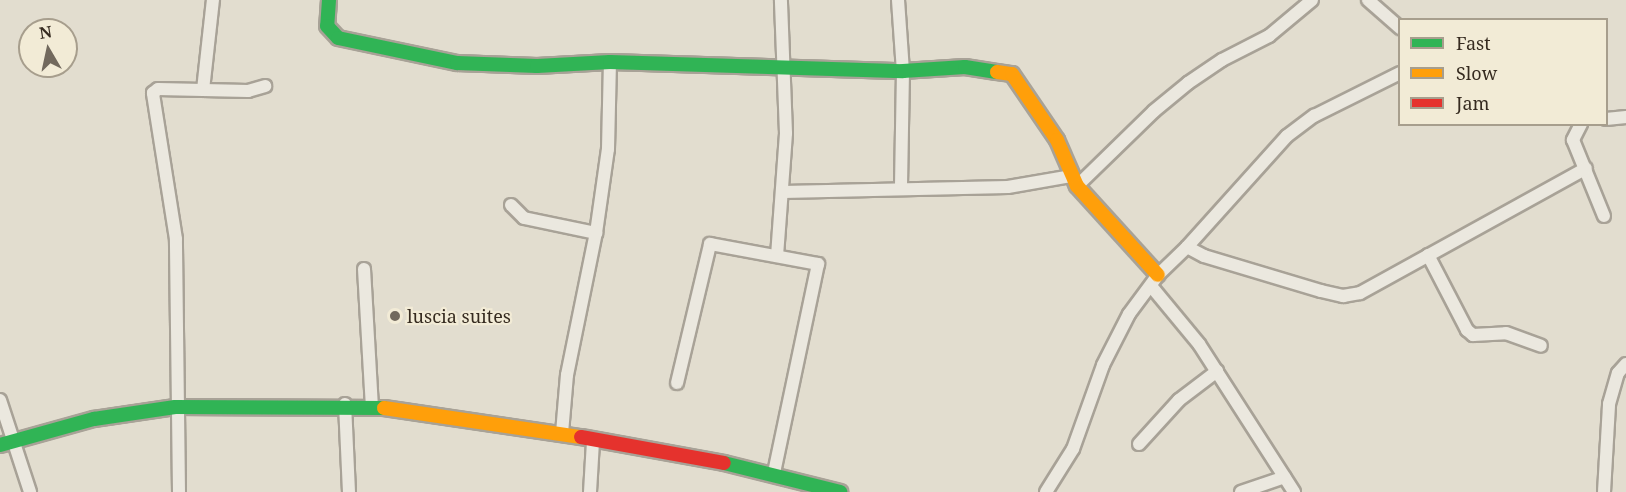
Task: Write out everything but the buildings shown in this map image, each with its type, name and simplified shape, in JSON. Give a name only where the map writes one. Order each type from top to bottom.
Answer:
[{"type":"street","points":[[203,90],[213,0]]},
{"type":"street","points":[[329,0],[327,26],[331,33],[392,52],[468,64],[537,66],[610,62],[903,71],[965,67],[1012,74],[1057,140],[1075,181],[1155,281],[1294,492]]},
{"type":"street","points":[[777,256],[783,192],[784,68],[781,0]]},
{"type":"street","points":[[898,0],[903,71],[901,188]]},
{"type":"street","points":[[783,192],[1008,187],[1075,181],[1188,83],[1222,60],[1269,36],[1312,0]]},
{"type":"street","points":[[1368,0],[1398,26]]},
{"type":"street","points":[[562,434],[567,375],[596,233],[608,149],[610,62]]},
{"type":"street","points":[[1046,492],[1073,449],[1103,365],[1129,314],[1155,281],[1287,136],[1314,116],[1398,74]]},
{"type":"street","points":[[179,492],[175,407],[178,292],[176,239],[153,98],[158,89],[248,91],[265,86]]},
{"type":"street","points":[[1608,119],[1626,117]]},
{"type":"street","points":[[1579,126],[1573,134],[1573,140],[1604,216]]},
{"type":"street","points":[[1187,247],[1204,256],[1343,296],[1360,293],[1586,168]]},
{"type":"street","points":[[511,205],[524,218],[596,233]]},
{"type":"street","points":[[676,383],[707,246],[714,243],[814,261],[819,269],[774,473]]},
{"type":"street","points":[[1428,255],[1467,330],[1473,335],[1506,333],[1541,346]]},
{"type":"street","points":[[364,269],[372,406]]},
{"type":"street","points":[[1604,492],[1609,404],[1618,373],[1626,364]]},
{"type":"street","points":[[1138,444],[1179,400],[1217,372]]},
{"type":"street","points":[[0,400],[15,440],[30,492]]},
{"type":"street","points":[[345,404],[350,492]]},
{"type":"street","points":[[0,445],[94,419],[175,407],[345,404],[562,434],[774,473],[840,492]]},
{"type":"street","points":[[590,492],[593,441]]},
{"type":"street","points":[[1241,492],[1285,477]]},
{"type":"traffic: fast","points":[[329,0],[327,26],[338,38],[457,63],[537,66],[610,62],[903,71],[965,67],[997,72]]},
{"type":"traffic: fast","points":[[0,445],[94,419],[175,407],[384,408]]},
{"type":"traffic: fast","points":[[724,463],[840,492]]},
{"type":"traffic: slow","points":[[997,72],[1012,74],[1057,140],[1077,186],[1158,275]]},
{"type":"traffic: slow","points":[[384,408],[581,437]]},
{"type":"traffic: jam","points":[[581,437],[724,463]]},
{"type":"place","name":"luscia suites","points":[[395,316]]}]
